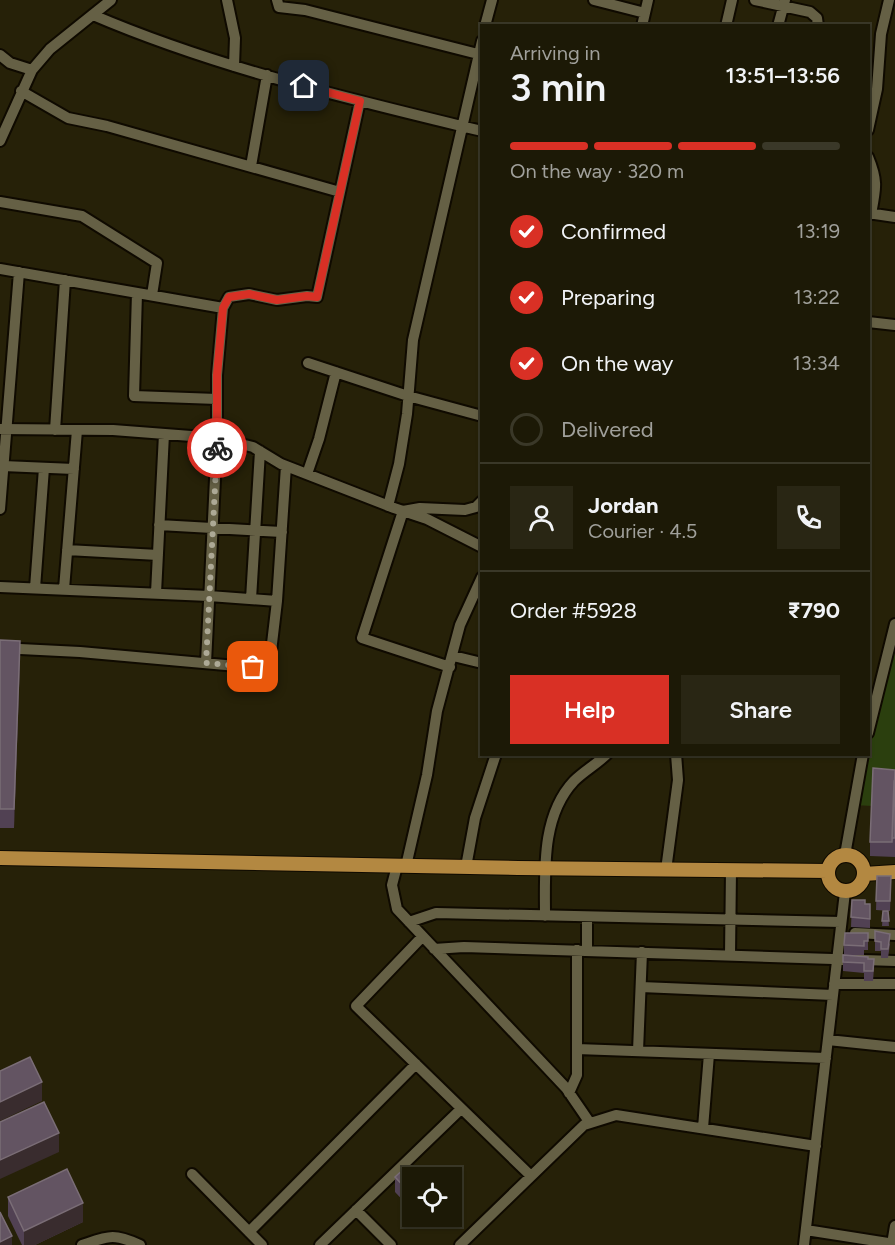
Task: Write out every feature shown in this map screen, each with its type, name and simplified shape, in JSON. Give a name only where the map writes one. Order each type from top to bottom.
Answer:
[{"type":"main road","points":[[845,855],[861,862],[864,874],[856,889],[845,892],[834,887],[828,877],[828,871],[833,860],[845,855]]},
{"type":"main road","points":[[0,858],[545,869],[828,871]]},
{"type":"main road","points":[[864,874],[895,872]]},
{"type":"street","points":[[0,141],[32,70],[50,50],[111,0]]},
{"type":"street","points":[[227,0],[235,38],[234,66]]},
{"type":"street","points":[[277,0],[279,7],[305,10],[480,48],[413,340],[399,464],[388,506]]},
{"type":"street","points":[[486,24],[492,0]]},
{"type":"street","points":[[594,0],[645,13]]},
{"type":"street","points":[[642,24],[648,0]]},
{"type":"street","points":[[726,24],[732,0]]},
{"type":"street","points":[[755,0],[784,4],[814,14],[817,24]]},
{"type":"street","points":[[870,121],[877,89],[881,34],[889,0]]},
{"type":"street","points":[[779,24],[784,4]]},
{"type":"street","points":[[93,15],[144,37],[234,66],[360,101],[480,131]]},
{"type":"street","points":[[0,55],[10,63],[32,70]]},
{"type":"street","points":[[251,166],[267,75]]},
{"type":"street","points":[[21,91],[68,118],[107,126],[340,192]]},
{"type":"street","points":[[206,663],[217,438],[217,375],[223,308],[229,297],[249,294],[277,300],[317,297],[360,101]]},
{"type":"street","points":[[870,162],[875,175],[876,189],[870,213],[895,218]]},
{"type":"street","points":[[0,202],[82,216],[157,263],[152,295]]},
{"type":"street","points":[[0,269],[223,308]]},
{"type":"street","points":[[0,509],[3,429],[19,272]]},
{"type":"street","points":[[55,430],[65,280]]},
{"type":"street","points":[[137,293],[134,396],[217,399]]},
{"type":"street","points":[[870,322],[895,325]]},
{"type":"street","points":[[308,363],[408,396],[480,415]]},
{"type":"street","points":[[307,474],[319,440],[336,372]]},
{"type":"street","points":[[3,429],[113,430],[217,438],[253,447],[286,466],[427,519],[480,546]]},
{"type":"street","points":[[64,589],[77,430]]},
{"type":"street","points":[[156,593],[164,434]]},
{"type":"street","points":[[251,599],[260,451]]},
{"type":"street","points":[[3,466],[74,469]]},
{"type":"street","points":[[0,648],[80,652],[269,669],[277,601],[286,466]]},
{"type":"street","points":[[35,588],[44,468]]},
{"type":"street","points":[[403,511],[420,508],[465,510],[476,507],[480,503]]},
{"type":"street","points":[[403,511],[362,638],[452,662],[480,663]]},
{"type":"street","points":[[159,525],[282,532]]},
{"type":"street","points":[[68,550],[158,555]]},
{"type":"street","points":[[480,581],[460,626],[437,711],[427,775],[401,866],[392,885],[397,909],[569,1093],[590,1123]]},
{"type":"street","points":[[0,587],[156,593],[277,601]]},
{"type":"street","points":[[870,725],[895,624]]},
{"type":"street","points":[[466,867],[475,818],[495,756]]},
{"type":"street","points":[[545,916],[545,869],[551,819],[560,798],[575,779],[604,756]]},
{"type":"street","points":[[666,870],[678,780],[676,756]]},
{"type":"street","points":[[845,855],[863,756]]},
{"type":"street","points":[[730,955],[731,870]]},
{"type":"street","points":[[804,1245],[845,892]]},
{"type":"street","points":[[409,922],[436,913],[730,920],[841,927],[895,935]]},
{"type":"street","points":[[569,1093],[577,1075],[582,951],[587,917]]},
{"type":"street","points":[[422,937],[356,1006],[531,1176]]},
{"type":"street","points":[[434,949],[464,947],[895,961]]},
{"type":"street","points":[[638,1051],[642,952]]},
{"type":"street","points":[[640,987],[833,990],[895,984]]},
{"type":"street","points":[[828,1040],[895,1047]]},
{"type":"street","points":[[577,1049],[826,1058]]},
{"type":"street","points":[[702,1128],[709,1054]]},
{"type":"street","points":[[249,1232],[416,1064]]},
{"type":"street","points":[[320,1245],[461,1109]]},
{"type":"street","points":[[460,1245],[584,1125],[616,1115],[816,1146]]},
{"type":"street","points":[[192,1174],[262,1245]]},
{"type":"street","points":[[356,1210],[390,1245]]},
{"type":"street","points":[[806,1230],[894,1244],[895,1226]]},
{"type":"street","points":[[82,1245],[103,1238],[120,1236],[140,1245]]},
{"type":"green space","points":[[895,628],[895,783],[872,782],[873,806],[853,805],[865,756],[870,756],[870,737]]},
{"type":"building","points":[[0,640],[20,641],[14,809],[0,809]]},
{"type":"building","points":[[873,768],[895,770],[892,842],[870,842]]},
{"type":"building","points":[[894,781],[895,838],[892,838]]},
{"type":"building","points":[[877,876],[891,876],[890,901],[876,901]]},
{"type":"building","points":[[852,900],[865,900],[865,904],[870,904],[870,919],[851,917]]},
{"type":"building","points":[[883,911],[888,911],[889,921],[882,921]]},
{"type":"building","points":[[875,931],[890,934],[888,949],[881,949],[881,942],[875,941]]},
{"type":"building","points":[[845,933],[868,933],[868,941],[864,941],[864,946],[844,945]]},
{"type":"building","points":[[843,955],[874,959],[873,971],[864,971],[864,963],[843,962]]},
{"type":"building","points":[[30,1057],[42,1082],[0,1102],[0,1071]]},
{"type":"building","points":[[44,1102],[59,1133],[0,1160],[0,1122]]},
{"type":"building","points":[[67,1169],[83,1203],[24,1231],[8,1197]]},
{"type":"building","points":[[402,1171],[402,1184],[395,1177]]},
{"type":"building","points":[[0,1212],[12,1236],[0,1242]]},
{"type":"way so far","points":[[217,448],[206,663],[253,667]]},
{"type":"route","points":[[217,448],[217,375],[223,308],[229,297],[249,294],[277,300],[317,297],[360,101],[304,86]]}]
